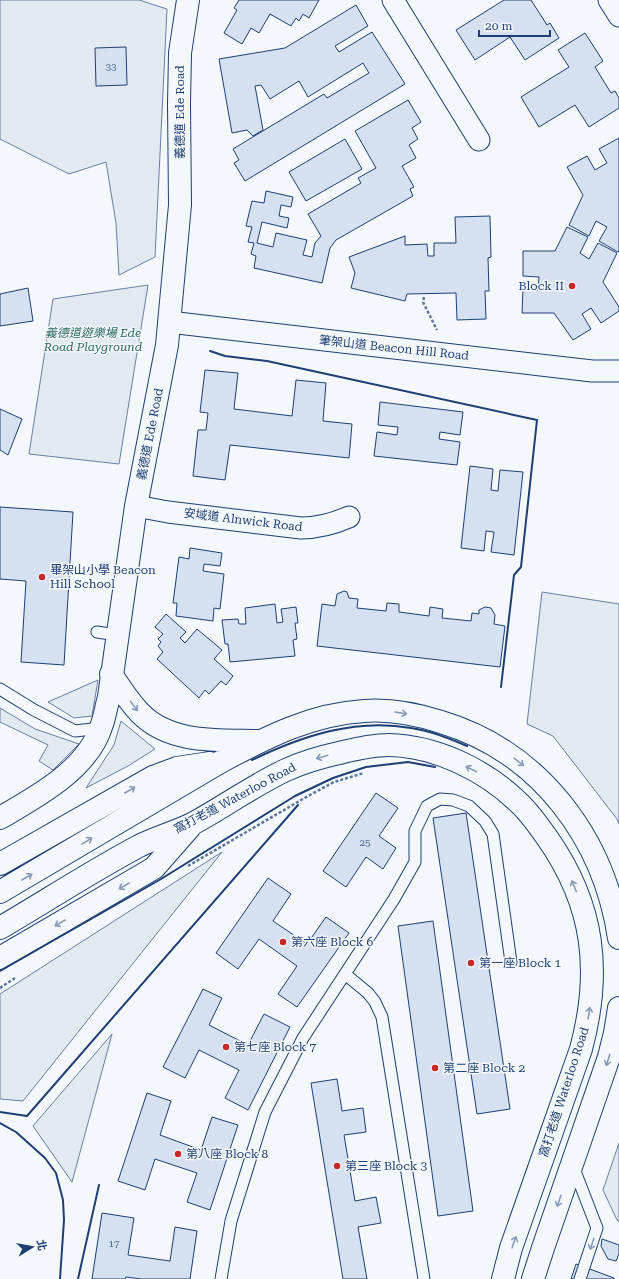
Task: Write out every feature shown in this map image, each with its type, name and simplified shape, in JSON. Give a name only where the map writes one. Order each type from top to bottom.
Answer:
[{"type":"main road","name":"義德道 Ede Road","points":[[0,818],[39,795],[62,778],[85,755],[94,743],[101,728],[109,697],[111,674],[107,634],[136,506],[170,322],[180,205],[180,53],[188,0]]},
{"type":"main road","points":[[111,674],[140,713],[164,731],[202,739],[260,741]]},
{"type":"main road","points":[[0,892],[222,761],[260,741],[296,725],[313,720],[344,713],[375,710],[403,713],[450,724],[486,740],[504,751],[533,774],[556,796],[577,824],[591,848],[607,886],[613,906],[619,938]]},
{"type":"main road","name":"窩打老道 Waterloo Road","points":[[0,928],[140,846],[194,823],[264,781],[297,765],[328,755],[376,746],[420,748],[440,754],[491,780],[526,810],[552,844],[570,875],[585,916],[592,955],[592,989],[586,1029],[581,1049],[514,1241],[503,1279]]},
{"type":"main road","points":[[0,864],[153,777],[177,768],[222,761]]},
{"type":"main road","points":[[0,958],[154,868],[194,823]]},
{"type":"main road","points":[[534,1279],[543,1248],[609,1057],[619,1008]]},
{"type":"street","points":[[393,0],[479,140]]},
{"type":"street","points":[[610,0],[619,16]]},
{"type":"street","name":"筆架山道 Beacon Hill Road","points":[[170,322],[592,370],[619,371]]},
{"type":"street","name":"安域道 Alnwick Road","points":[[136,506],[168,512],[301,528],[315,528],[335,523],[349,517]]},
{"type":"lane","points":[[0,689],[34,710],[75,732],[101,728]]},
{"type":"lane","points":[[221,1279],[231,1221],[265,1112],[303,1038],[394,898],[415,862],[415,831],[427,806],[440,799],[453,800],[469,806],[485,821],[493,834],[511,962]]},
{"type":"lane","points":[[345,974],[368,993],[376,1002],[382,1017],[424,1279]]},
{"type":"lane","points":[[572,1164],[597,1228],[580,1279]]},
{"type":"path","points":[[424,298],[423,302],[440,336]]},
{"type":"path","points":[[184,868],[334,782],[371,770]]},
{"type":"path","points":[[0,988],[20,975]]},
{"type":"green space","points":[[0,0],[139,0],[167,9],[155,257],[119,275],[116,223],[106,162],[69,174],[0,139]]},
{"type":"green space","name":"義德道遊樂場 Ede Road Playground","points":[[148,285],[119,464],[29,454],[53,299]]},
{"type":"green space","points":[[542,592],[619,604],[619,824],[617,819],[553,736],[527,724]]},
{"type":"green space","points":[[98,680],[92,716],[74,718],[48,702]]},
{"type":"green space","points":[[0,708],[35,729],[79,744],[53,770],[39,761],[48,745],[0,722]]},
{"type":"green space","points":[[121,721],[155,749],[128,766],[86,788],[114,745]]},
{"type":"green space","points":[[222,852],[23,1101],[0,1099],[0,994]]},
{"type":"green space","points":[[112,1034],[72,1182],[33,1126]]},
{"type":"green space","points":[[619,1143],[619,1222],[603,1190]]},
{"type":"building","points":[[239,0],[319,0],[309,18],[303,14],[299,21],[296,18],[291,26],[270,14],[259,33],[251,28],[242,44],[224,33],[237,10],[234,8]]},
{"type":"building","points":[[504,0],[531,0],[547,25],[550,23],[559,38],[525,60],[510,37],[475,60],[456,30]]},
{"type":"building","points":[[356,5],[368,26],[335,46],[339,52],[372,32],[405,84],[245,181],[234,163],[239,160],[233,149],[324,94],[327,98],[369,73],[363,63],[308,97],[299,81],[270,99],[261,85],[255,86],[263,130],[253,136],[247,130],[232,133],[219,59],[285,48]]},
{"type":"building","points":[[585,33],[603,61],[595,67],[611,93],[615,91],[619,98],[619,108],[589,127],[575,105],[539,127],[521,97],[569,67],[558,50]]},
{"type":"building","points":[[126,47],[127,85],[96,86],[95,48]]},
{"type":"building","points":[[408,100],[421,122],[412,128],[418,139],[409,145],[416,158],[402,166],[414,187],[410,189],[413,196],[336,240],[330,248],[322,283],[254,268],[256,256],[251,254],[254,243],[248,242],[252,227],[246,226],[252,201],[264,203],[266,191],[293,197],[291,207],[281,205],[279,216],[289,218],[287,228],[262,222],[257,243],[273,247],[276,233],[307,240],[303,255],[312,257],[315,243],[321,236],[308,214],[361,183],[358,178],[376,168],[355,131]]},
{"type":"building","points":[[619,138],[618,252],[599,241],[607,227],[596,221],[589,236],[569,225],[583,195],[567,167],[587,156],[595,170],[607,163],[599,149]]},
{"type":"building","points":[[345,139],[362,169],[306,201],[289,172]]},
{"type":"building","points":[[490,216],[491,257],[488,258],[489,291],[485,291],[486,319],[457,320],[456,293],[407,294],[405,301],[351,288],[355,273],[349,257],[405,236],[405,245],[427,244],[428,256],[434,256],[434,243],[456,243],[455,217]]},
{"type":"building","name":"Block II","points":[[567,227],[588,237],[580,253],[589,259],[598,243],[617,253],[603,282],[619,307],[619,311],[601,323],[591,308],[582,314],[591,329],[573,340],[554,313],[522,313],[523,290],[538,290],[539,277],[523,276],[523,251],[555,251]]},
{"type":"building","points":[[28,288],[33,321],[0,326],[0,294]]},
{"type":"building","points":[[205,370],[238,373],[234,409],[292,416],[296,380],[326,383],[323,421],[352,424],[349,458],[230,445],[225,480],[193,476],[198,430],[206,430],[208,413],[200,412]]},
{"type":"building","points":[[380,402],[463,412],[460,435],[440,432],[439,439],[460,442],[457,465],[374,456],[377,432],[397,435],[398,427],[378,425]]},
{"type":"building","points":[[0,409],[22,419],[8,455],[0,450]]},
{"type":"building","points":[[470,466],[493,469],[491,490],[498,491],[500,470],[523,472],[514,555],[491,552],[494,532],[486,531],[484,551],[461,548]]},
{"type":"building","points":[[0,507],[73,512],[64,665],[21,662],[26,581],[0,579]]},
{"type":"building","points":[[190,548],[222,553],[220,566],[204,564],[203,571],[224,574],[220,609],[214,608],[213,621],[176,616],[177,603],[173,603],[179,557],[189,559]]},
{"type":"building","points":[[344,591],[347,592],[349,598],[358,599],[357,608],[386,611],[387,603],[399,604],[399,612],[429,616],[430,607],[443,609],[442,618],[471,621],[472,613],[479,614],[479,610],[485,607],[491,608],[495,615],[494,624],[505,626],[500,667],[317,646],[322,604],[335,606],[337,594]]},
{"type":"building","points":[[275,604],[277,623],[283,622],[281,609],[296,607],[298,623],[295,623],[297,639],[293,640],[295,656],[230,662],[228,644],[225,644],[222,620],[238,619],[239,624],[246,624],[245,608]]},
{"type":"building","points":[[166,614],[186,632],[180,638],[185,643],[197,629],[222,650],[214,659],[233,676],[226,685],[221,681],[209,694],[205,690],[199,698],[157,659],[163,652],[158,646],[161,642],[158,639],[163,634],[155,627]]},
{"type":"building","points":[[376,793],[398,808],[379,836],[396,848],[383,869],[366,857],[346,887],[323,871]]},
{"type":"building","name":"第一座 Block 1","points":[[466,813],[510,1109],[477,1114],[433,818]]},
{"type":"building","name":"第六座 Block 6","points":[[268,878],[291,894],[273,921],[307,944],[326,917],[349,933],[297,1007],[278,994],[297,966],[259,939],[238,969],[216,953]]},
{"type":"building","name":"第二座 Block 2","points":[[433,921],[473,1211],[438,1216],[398,926]]},
{"type":"building","name":"第七座 Block 7","points":[[203,989],[222,998],[209,1025],[248,1045],[264,1014],[290,1027],[248,1110],[225,1098],[239,1070],[199,1050],[185,1078],[163,1067]]},
{"type":"building","name":"第三座 Block 3","points":[[337,1079],[342,1111],[363,1108],[366,1132],[344,1135],[355,1201],[376,1197],[381,1223],[358,1227],[367,1279],[343,1279],[311,1083]]},
{"type":"building","name":"第八座 Block 8","points":[[147,1093],[171,1101],[160,1135],[201,1150],[212,1117],[238,1125],[210,1210],[187,1202],[197,1173],[155,1159],[145,1190],[118,1181]]},
{"type":"building","points":[[102,1213],[134,1218],[128,1255],[170,1261],[175,1227],[197,1231],[190,1279],[141,1279],[126,1277],[125,1279],[92,1279]]},
{"type":"building","points":[[602,1239],[619,1245],[619,1254],[616,1261],[608,1259],[601,1246]]},
{"type":"building","points":[[576,1264],[614,1278],[614,1279],[571,1279]]},
{"type":"wall","points":[[210,351],[225,356],[267,361],[537,420],[521,567],[514,575],[501,687]]},
{"type":"wall","points":[[252,760],[290,743],[329,731],[370,725],[418,729],[439,735],[467,746]]},
{"type":"wall","points":[[0,971],[161,879],[295,796],[333,778],[366,767],[408,762],[435,767]]},
{"type":"wall","points":[[0,1112],[27,1116],[298,805]]},
{"type":"wall","points":[[0,1123],[16,1132],[45,1158],[56,1173],[63,1200],[64,1220],[60,1279]]},
{"type":"wall","points":[[78,1279],[99,1185]]},
{"type":"place","name":"Block II","points":[[572,286]]},
{"type":"place","name":"畢架山小學 Beacon Hill School","points":[[42,577]]},
{"type":"place","name":"第六座 Block 6","points":[[283,942]]},
{"type":"place","name":"第一座 Block 1","points":[[471,963]]},
{"type":"place","name":"第七座 Block 7","points":[[226,1047]]},
{"type":"place","name":"第二座 Block 2","points":[[435,1068]]},
{"type":"place","name":"第八座 Block 8","points":[[178,1154]]},
{"type":"place","name":"第三座 Block 3","points":[[337,1166]]}]
